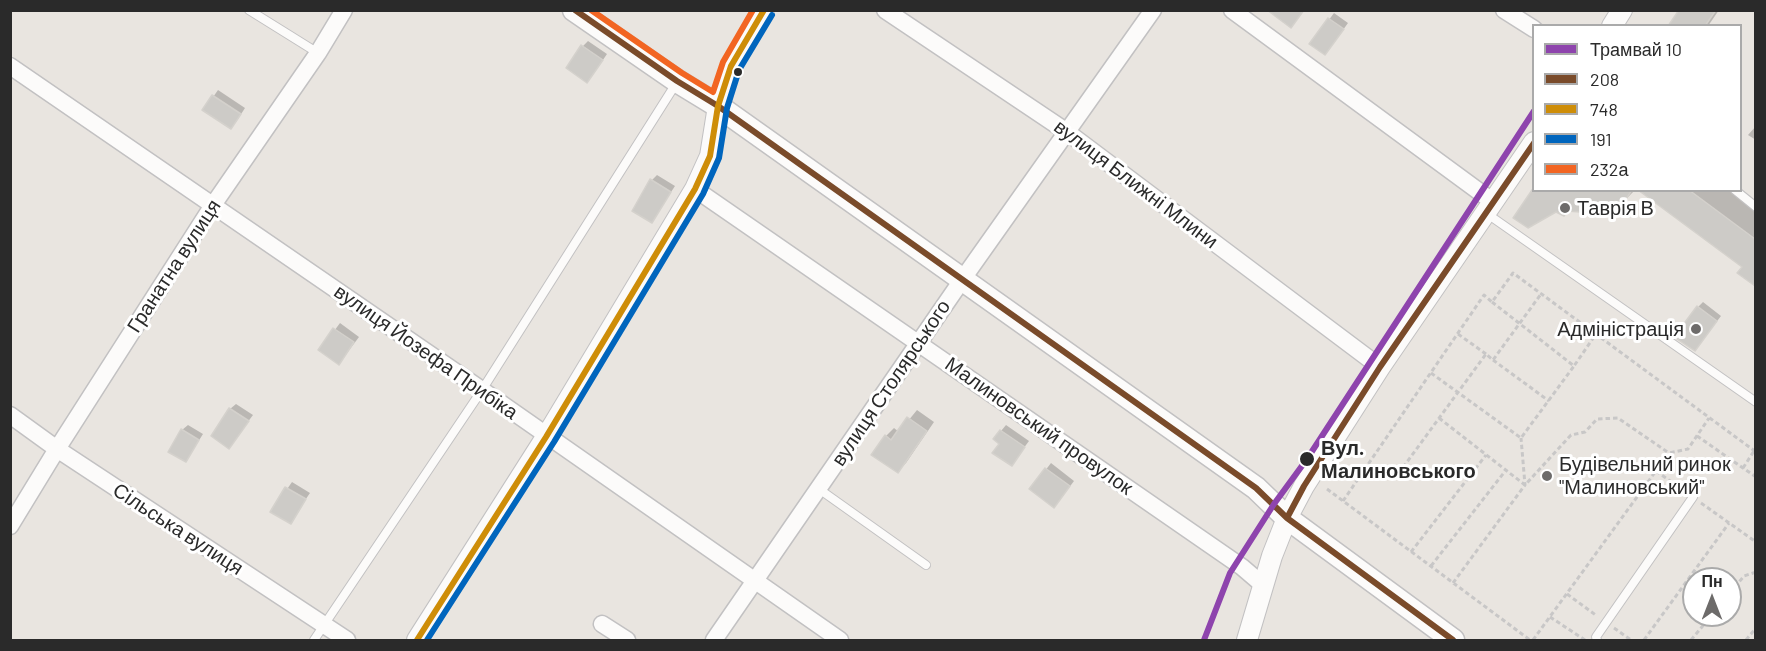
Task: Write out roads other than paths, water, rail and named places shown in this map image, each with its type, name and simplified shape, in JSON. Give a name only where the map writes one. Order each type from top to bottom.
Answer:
[{"type":"main road","points":[[574,10],[677,81],[718,106],[1256,488],[1287,518],[1443,638]]},
{"type":"street","name":"Гранатна вулиця","points":[[10,526],[213,205],[318,53],[344,10]]},
{"type":"street","points":[[417,640],[546,437],[695,189],[710,156],[718,106],[731,66],[764,10]]},
{"type":"street","name":"вулиця Ближні Млини","points":[[885,10],[1067,132],[1380,367]]},
{"type":"street","name":"вулиця Столярського","points":[[714,640],[962,280],[1153,10]]},
{"type":"street","points":[[1232,10],[1489,207]]},
{"type":"street","points":[[1504,10],[1532,28]]},
{"type":"street","points":[[1613,24],[1622,10]]},
{"type":"street","name":"вулиця Йозефа Прибіка","points":[[10,66],[482,390],[546,437],[840,640]]},
{"type":"street","points":[[1246,640],[1287,518],[1304,486],[1380,367],[1532,143]]},
{"type":"street","name":"Малиновський провулок","points":[[695,189],[1242,567],[1263,585]]},
{"type":"street","name":"Сільська вулиця","points":[[10,415],[57,449],[347,640]]},
{"type":"street","points":[[602,624],[627,640]]},
{"type":"lane","points":[[249,10],[318,53]]},
{"type":"lane","points":[[314,640],[482,390],[677,81]]},
{"type":"lane","points":[[1737,192],[1755,207]]},
{"type":"lane","points":[[1489,207],[1755,402]]},
{"type":"lane","points":[[819,489],[926,565]]},
{"type":"lane","points":[[1597,640],[1596,637],[1693,497]]},
{"type":"tram line","name":"10","points":[[1204,640],[1230,573],[1532,114]]},
{"type":"place","name":"Таврія В","points":[[1565,208]]},
{"type":"place","name":"Адміністрація","points":[[1696,329]]},
{"type":"place","name":"Вул. Малиновського","points":[[1307,459]]},
{"type":"place","name":"Будівельний ринок \"Малиновський\"","points":[[1547,476]]}]
